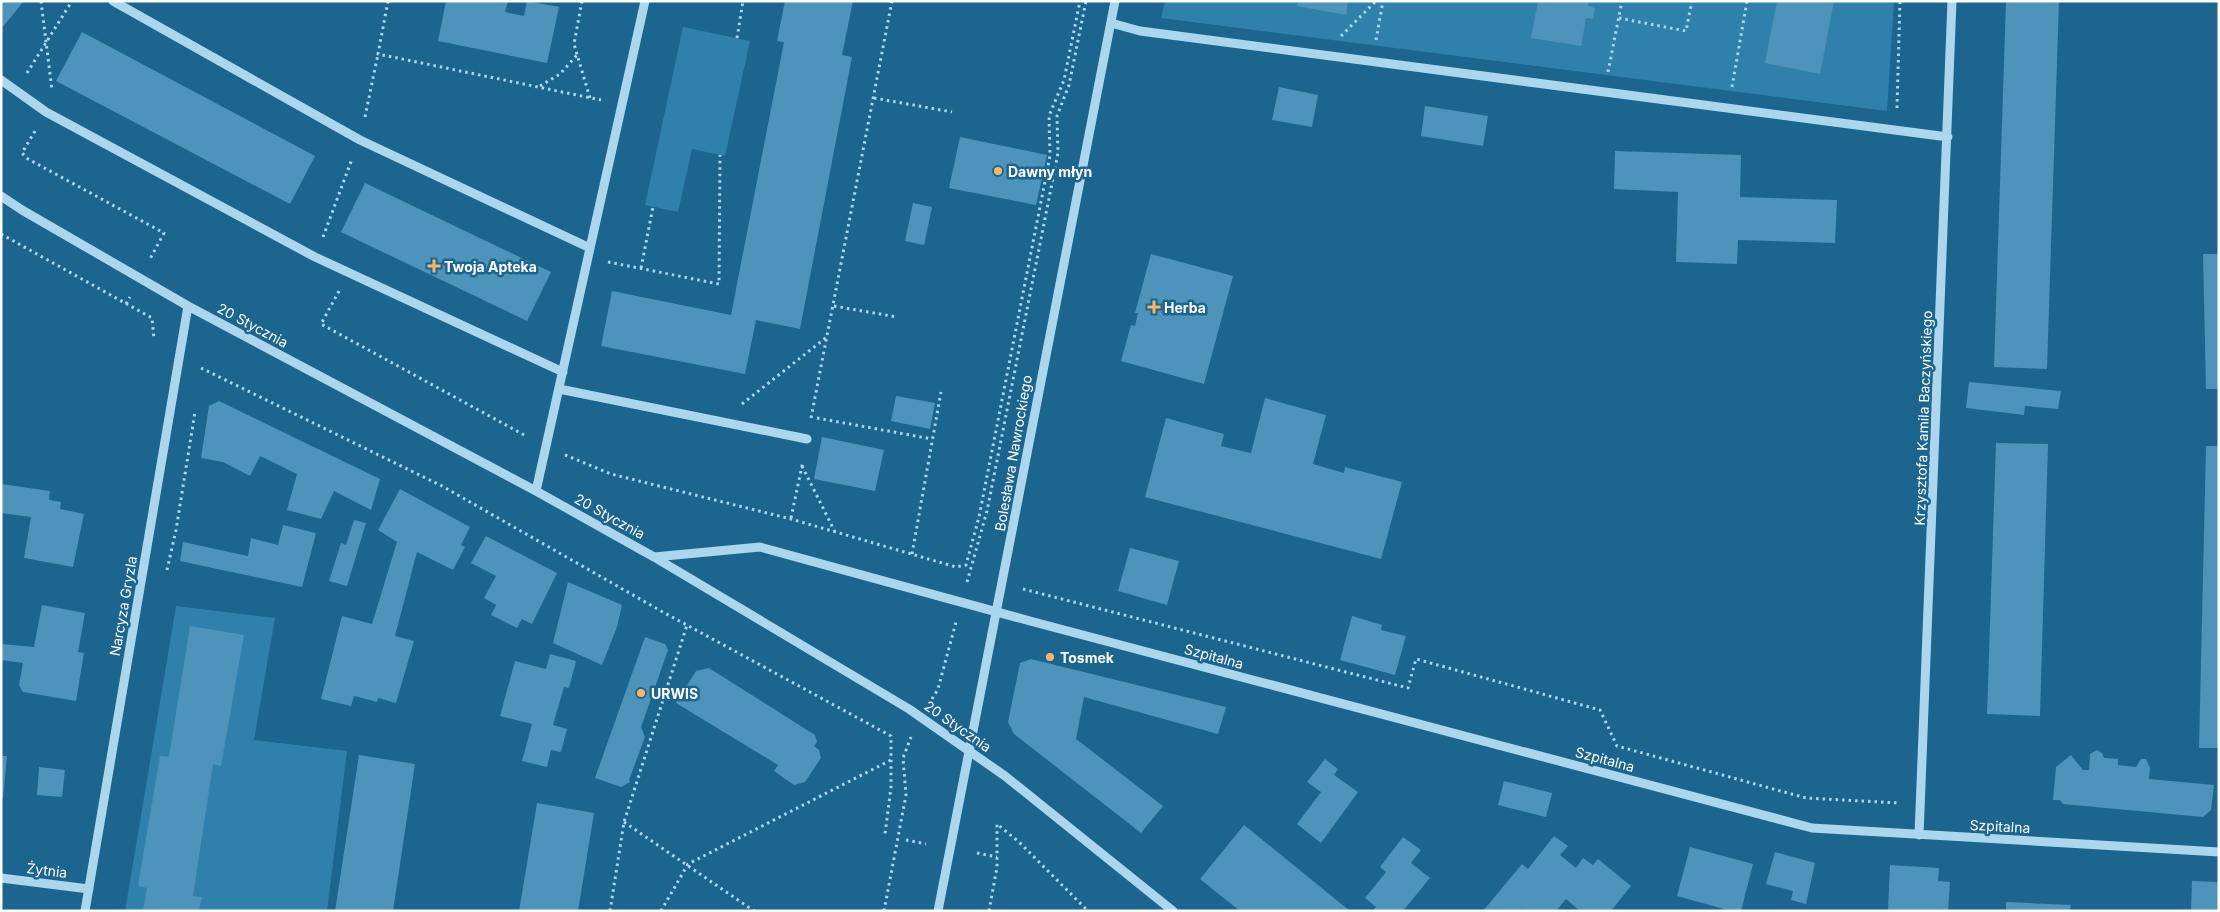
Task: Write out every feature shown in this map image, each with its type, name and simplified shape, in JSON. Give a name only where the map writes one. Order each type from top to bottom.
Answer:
[{"type":"street","points":[[113,1],[360,140],[589,253]]},
{"type":"street","points":[[536,491],[645,1]]},
{"type":"street","name":"Bolesława Nawrockiego","points":[[938,911],[998,612],[1042,370],[1115,1]]},
{"type":"street","name":"Krzysztofa Kamila Baczyńskiego","points":[[1919,835],[1952,1]]},
{"type":"street","points":[[1111,23],[1140,30],[1372,62],[1948,137]]},
{"type":"street","points":[[1,80],[46,112],[315,257],[563,372]]},
{"type":"street","name":"20 Stycznia","points":[[1,196],[188,306],[536,491],[654,557],[922,718],[969,750],[1173,911]]},
{"type":"street","name":"Narcyza Gryzla","points":[[85,911],[188,306]]},
{"type":"street","points":[[559,389],[807,439]]},
{"type":"street","name":"Szpitalna","points":[[654,557],[760,547],[1812,828],[2219,852]]},
{"type":"street","name":"Żytnia","points":[[1,878],[89,889]]},
{"type":"path","points":[[41,1],[53,101],[22,153],[28,160],[164,233],[126,304]]},
{"type":"path","points":[[16,91],[72,1]]},
{"type":"path","points":[[315,257],[360,140],[388,1]]},
{"type":"path","points":[[582,1],[574,44],[590,98]]},
{"type":"path","points":[[737,38],[743,1]]},
{"type":"path","points":[[791,518],[834,306],[892,1]]},
{"type":"path","points":[[348,273],[321,324],[546,446],[611,474],[791,518],[956,567],[966,565],[979,517],[1050,156],[1049,116],[1064,80],[1080,1]]},
{"type":"path","points":[[884,911],[906,795],[903,758],[910,739],[938,689],[987,511],[1058,153],[1057,116],[1069,85],[1086,1]]},
{"type":"path","points":[[1321,54],[1376,1]]},
{"type":"path","points":[[1372,62],[1383,1]]},
{"type":"path","points":[[1604,92],[1622,1]]},
{"type":"path","points":[[1618,18],[1686,30],[1692,1]]},
{"type":"path","points":[[1729,108],[1747,1]]},
{"type":"path","points":[[1896,130],[1900,1]]},
{"type":"path","points":[[378,54],[623,105]]},
{"type":"path","points":[[539,87],[560,74],[577,55]]},
{"type":"path","points":[[874,98],[952,112]]},
{"type":"path","points":[[589,253],[641,268],[719,284],[720,155]]},
{"type":"path","points":[[641,268],[653,207]]},
{"type":"path","points":[[1,234],[152,318],[154,339]]},
{"type":"path","points":[[834,306],[897,317]]},
{"type":"path","points":[[720,421],[828,336]]},
{"type":"path","points":[[200,374],[202,367],[442,486],[687,625],[891,736],[891,787],[885,834]]},
{"type":"path","points":[[912,554],[941,392]]},
{"type":"path","points":[[166,577],[176,530],[196,403]]},
{"type":"path","points":[[812,417],[932,439]]},
{"type":"path","points":[[802,465],[835,532]]},
{"type":"path","points":[[1021,588],[1408,688],[1416,659],[1600,710],[1617,746],[1806,798],[1921,804]]},
{"type":"path","points":[[610,911],[624,822],[687,625]]},
{"type":"path","points":[[661,911],[688,864],[891,760]]},
{"type":"path","points":[[624,822],[754,911]]},
{"type":"path","points":[[989,911],[997,857],[997,824],[1019,842],[1088,911]]},
{"type":"path","points":[[906,840],[926,844]]},
{"type":"path","points":[[978,853],[997,857]]},
{"type":"shaded area","points":[[1165,1],[1894,1],[1887,111],[1161,18]]},
{"type":"shaded area","points":[[683,27],[750,41],[725,156],[692,149],[678,212],[645,205]]},
{"type":"shaded area","points":[[176,606],[275,618],[254,740],[347,751],[327,911],[125,911]]},
{"type":"building","points":[[1,1],[24,1],[1,29]]},
{"type":"building","points":[[446,1],[508,1],[505,12],[524,16],[527,1],[559,7],[547,63],[438,41]]},
{"type":"building","points":[[785,1],[853,1],[842,55],[852,57],[800,329],[756,320],[745,374],[601,346],[612,291],[731,315],[784,42],[777,41]]},
{"type":"building","points":[[1298,1],[1348,1],[1346,15],[1297,6]]},
{"type":"building","points":[[1538,1],[1589,1],[1588,6],[1595,8],[1593,19],[1586,18],[1581,46],[1531,38]]},
{"type":"building","points":[[1777,1],[1834,1],[1820,74],[1765,63]]},
{"type":"building","points":[[2006,1],[2059,1],[2047,369],[1994,367]]},
{"type":"building","points":[[82,32],[315,156],[290,204],[56,81]]},
{"type":"building","points":[[1279,87],[1318,95],[1312,127],[1272,120]]},
{"type":"building","points":[[1425,106],[1488,116],[1483,146],[1421,136]]},
{"type":"building","name":"Dawny młyn","points":[[960,137],[1047,155],[1036,205],[949,188]]},
{"type":"building","points":[[1615,151],[1741,155],[1740,197],[1837,200],[1835,243],[1738,240],[1737,264],[1676,262],[1678,192],[1614,189]]},
{"type":"building","points":[[365,183],[551,272],[527,321],[341,232]]},
{"type":"building","points":[[913,203],[932,207],[924,245],[905,241]]},
{"type":"building","points":[[1151,254],[1233,276],[1204,384],[1121,361],[1131,325],[1135,326],[1138,313],[1135,313]]},
{"type":"building","points":[[2203,254],[2219,254],[2219,389],[2206,389]]},
{"type":"building","points":[[1969,382],[2061,391],[2058,409],[2025,406],[2024,415],[1966,408]]},
{"type":"building","points":[[896,396],[935,403],[930,429],[891,421]]},
{"type":"building","points":[[1265,398],[1326,415],[1313,464],[1344,473],[1345,467],[1402,482],[1381,559],[1145,497],[1166,418],[1224,434],[1221,446],[1251,453]]},
{"type":"building","points":[[219,401],[380,479],[371,510],[334,491],[321,519],[287,510],[297,474],[260,456],[250,476],[223,462],[201,458],[209,406]]},
{"type":"building","points":[[822,437],[884,450],[875,491],[814,479]]},
{"type":"building","points":[[1996,443],[2048,444],[2040,716],[1987,714]]},
{"type":"building","points":[[2206,446],[2219,446],[2219,748],[2199,748]]},
{"type":"building","points":[[1,484],[50,491],[49,500],[61,502],[60,509],[84,514],[73,567],[24,558],[31,517],[1,513]]},
{"type":"building","points":[[400,489],[470,527],[461,545],[465,547],[453,570],[417,552],[395,636],[414,641],[396,703],[378,698],[377,702],[354,696],[351,706],[321,699],[342,616],[372,624],[397,542],[378,530]]},
{"type":"building","points":[[354,520],[366,523],[347,586],[329,581],[341,543],[346,545]]},
{"type":"building","points":[[283,525],[316,533],[302,587],[180,561],[183,542],[248,556],[251,538],[278,545]]},
{"type":"building","points":[[486,536],[557,573],[532,624],[522,619],[517,628],[491,615],[496,605],[484,598],[496,576],[471,563]]},
{"type":"building","points":[[1130,548],[1179,561],[1167,605],[1118,591]]},
{"type":"building","points":[[568,582],[622,605],[617,627],[602,665],[553,643]]},
{"type":"building","points":[[42,605],[85,613],[78,652],[84,653],[76,701],[23,692],[19,685],[23,663],[1,660],[1,644],[34,647]]},
{"type":"building","points":[[1352,616],[1382,625],[1381,630],[1406,636],[1395,675],[1340,660]]},
{"type":"building","points":[[190,626],[244,635],[221,766],[213,764],[193,896],[202,897],[199,911],[143,911],[147,888],[138,886],[160,756],[169,757]]},
{"type":"building","points":[[645,637],[665,644],[668,650],[641,727],[645,737],[629,780],[630,782],[621,787],[595,778]]},
{"type":"building","points":[[550,654],[576,661],[569,688],[564,687],[553,725],[567,729],[561,752],[551,750],[547,767],[522,761],[532,724],[500,716],[515,661],[546,669]]},
{"type":"building","points":[[1031,659],[1226,707],[1218,734],[1084,697],[1076,739],[1163,806],[1141,833],[1014,734],[1008,722],[1020,663]]},
{"type":"building","points":[[709,668],[815,735],[817,742],[814,746],[819,750],[821,758],[805,782],[794,785],[774,771],[778,765],[676,703],[696,671]]},
{"type":"building","points":[[2097,750],[2102,753],[2104,758],[2118,759],[2118,765],[2136,767],[2141,759],[2146,759],[2150,768],[2149,779],[2214,785],[2211,810],[2203,817],[2063,804],[2060,800],[2053,800],[2056,767],[2071,755],[2083,770],[2089,770],[2090,754]]},
{"type":"building","points":[[359,755],[415,764],[393,911],[335,911]]},
{"type":"building","points":[[1,756],[7,756],[3,798],[1,798]]},
{"type":"building","points":[[1325,759],[1338,769],[1334,775],[1358,792],[1321,843],[1297,824],[1321,792],[1307,782]]},
{"type":"building","points":[[39,767],[65,770],[62,797],[37,795]]},
{"type":"building","points":[[1504,781],[1552,793],[1546,817],[1498,805]]},
{"type":"building","points":[[537,803],[594,813],[578,911],[519,911]]},
{"type":"building","points":[[1244,825],[1350,911],[1240,911],[1200,879]]},
{"type":"building","points":[[1554,836],[1568,846],[1560,855],[1576,868],[1583,858],[1593,865],[1598,859],[1631,886],[1611,911],[1580,911],[1566,899],[1556,911],[1524,911],[1522,909],[1520,911],[1483,911],[1522,864],[1528,869]]},
{"type":"building","points":[[1403,837],[1421,850],[1411,863],[1430,878],[1403,911],[1372,911],[1376,907],[1365,898],[1386,872],[1380,867]]},
{"type":"building","points":[[1690,847],[1753,864],[1741,911],[1731,911],[1677,896]]},
{"type":"building","points":[[1775,852],[1815,863],[1806,904],[1791,900],[1793,891],[1766,884]]},
{"type":"building","points":[[1890,865],[1939,868],[1938,881],[1950,882],[1948,911],[1888,910]]},
{"type":"building","points":[[2192,881],[2219,882],[2219,911],[2191,911]]},
{"type":"building","points":[[2006,902],[2071,905],[2070,911],[2006,911]]},
{"type":"place","name":"Dawny młyn","points":[[998,171]]},
{"type":"place","name":"Twoja Apteka","points":[[434,266]]},
{"type":"place","name":"Herba","points":[[1154,307]]},
{"type":"place","name":"Tosmek","points":[[1050,657]]},
{"type":"place","name":"URWIS","points":[[641,693]]}]
